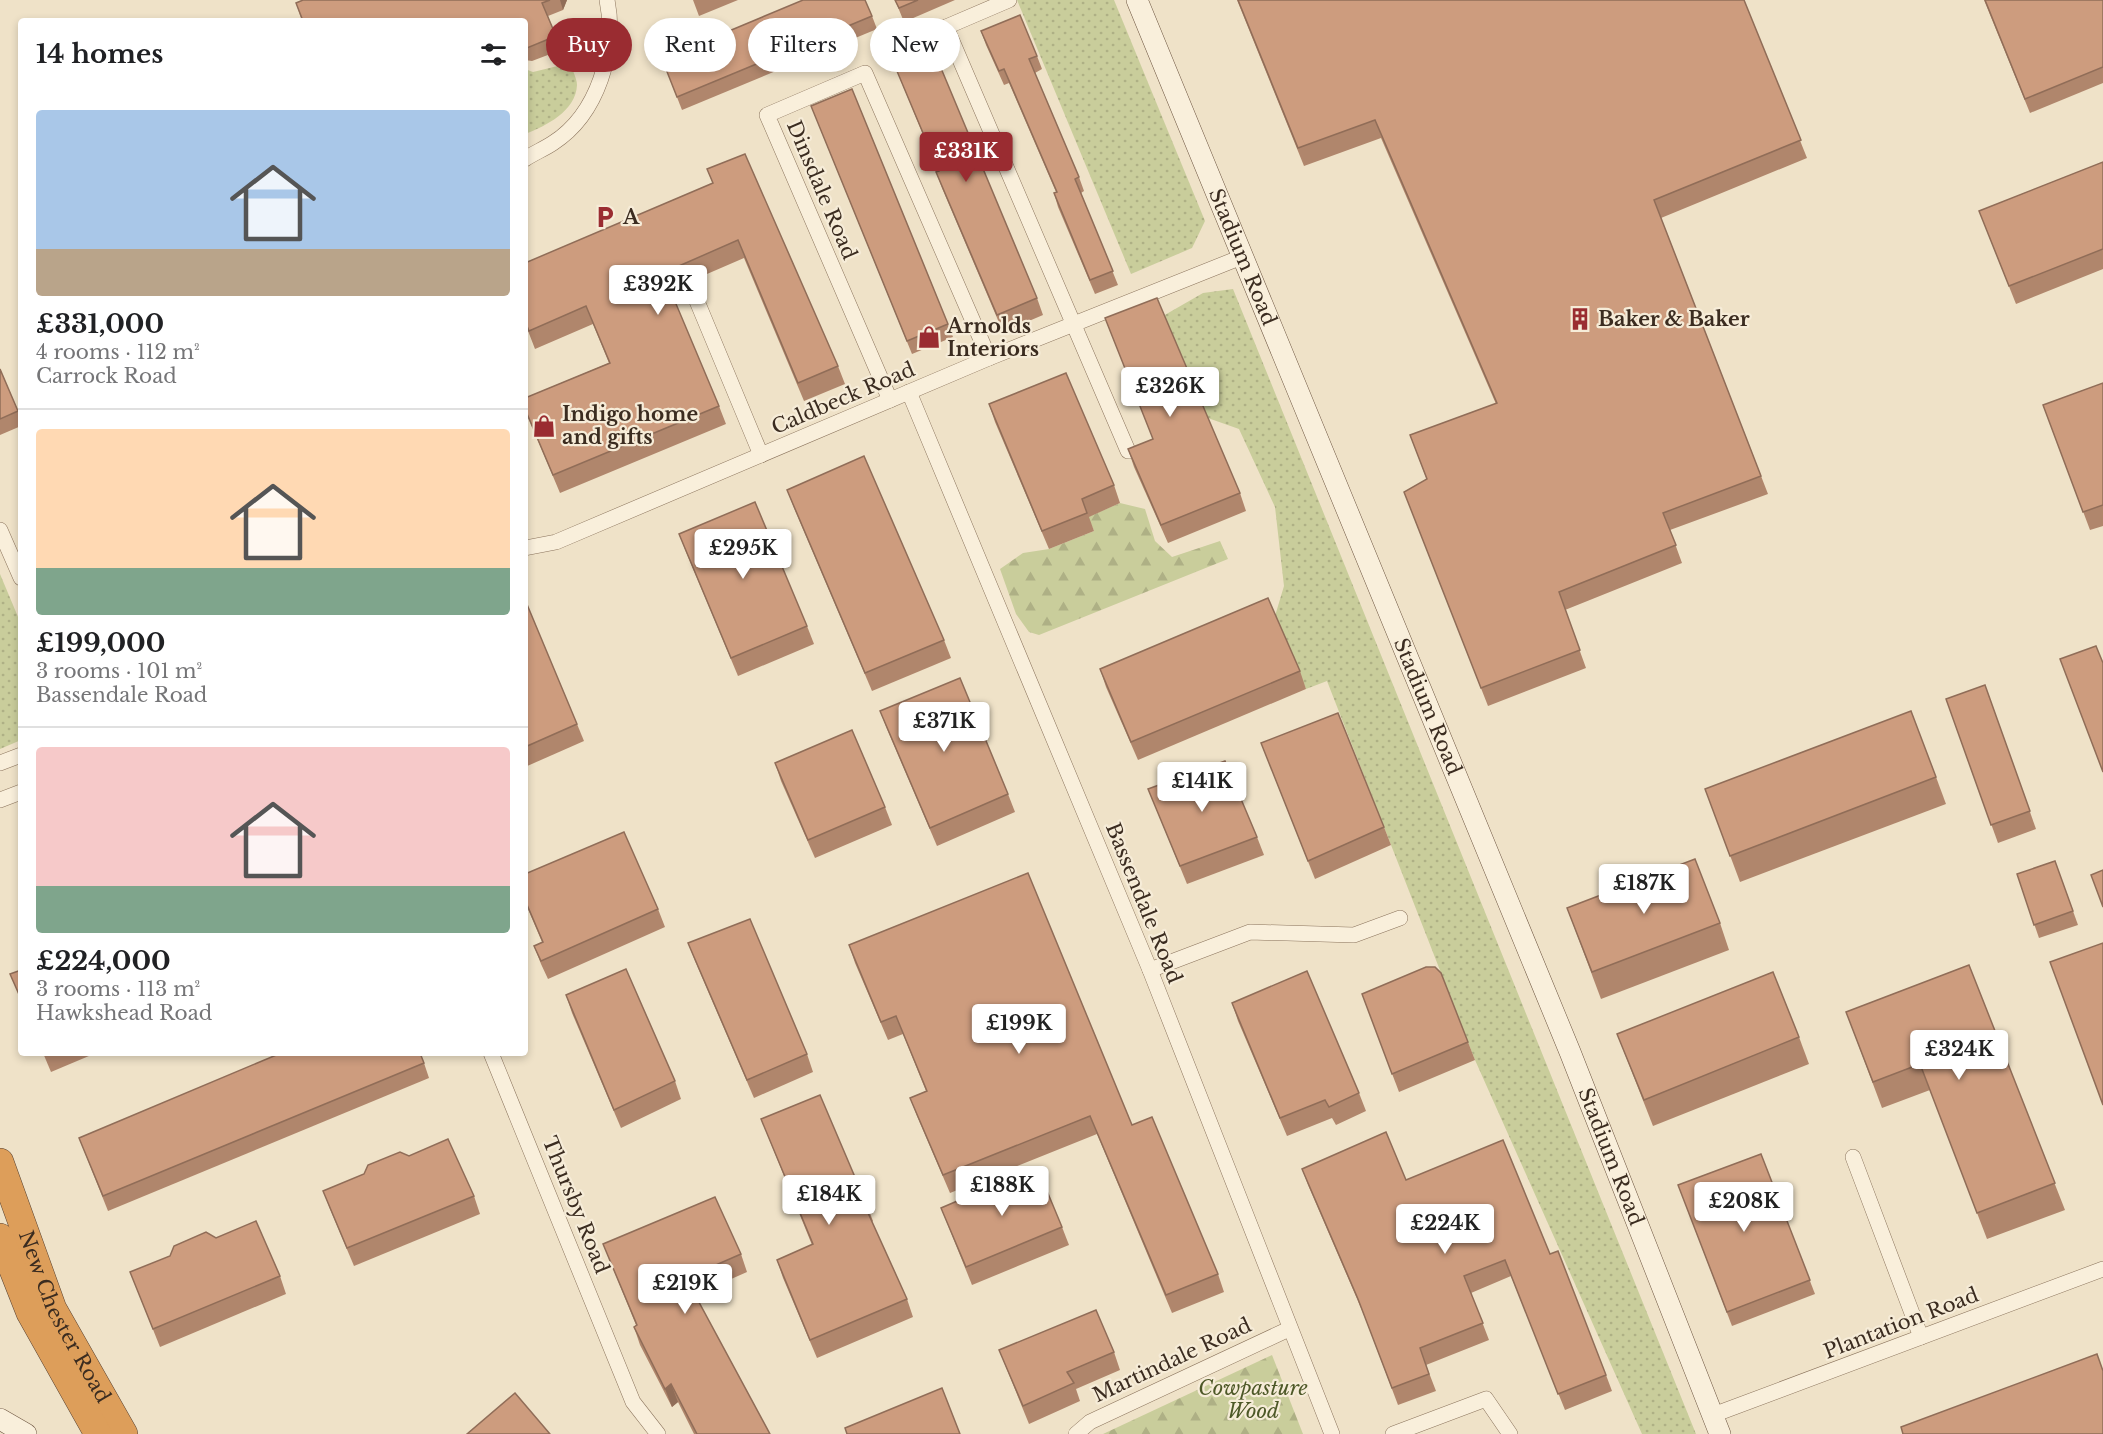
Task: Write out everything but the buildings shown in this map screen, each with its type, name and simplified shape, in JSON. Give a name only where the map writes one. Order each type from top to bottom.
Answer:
[{"type":"highway","name":"New Chester Road","points":[[0,1162],[52,1309],[124,1434]]},
{"type":"highway","name":"New Chester Road","points":[[0,1238],[30,1313],[98,1434]]},
{"type":"street","points":[[528,157],[555,142],[583,113],[598,86],[610,47],[607,0]]},
{"type":"street","points":[[960,21],[1009,0]]},
{"type":"street","name":"Stadium Road","points":[[1137,0],[1570,1052],[1716,1425]]},
{"type":"street","points":[[960,60],[1128,451]]},
{"type":"street","name":"Dinsdale Road","points":[[890,400],[767,116],[866,73],[989,358]]},
{"type":"street","name":"Caldbeck Road","points":[[528,547],[556,542],[989,358],[1244,256]]},
{"type":"street","points":[[693,294],[761,455]]},
{"type":"street","name":"Bassendale Road","points":[[909,392],[1150,970],[1332,1434]]},
{"type":"street","points":[[0,530],[18,571]]},
{"type":"street","points":[[0,763],[18,756]]},
{"type":"street","points":[[0,800],[18,793]]},
{"type":"street","points":[[1150,970],[1250,932],[1354,935],[1400,918]]},
{"type":"street","name":"Thursby Road","points":[[492,1056],[633,1402],[658,1434]]},
{"type":"street","points":[[1853,1157],[1922,1337]]},
{"type":"street","name":"Plantation Road","points":[[1716,1425],[1922,1337],[2103,1269]]},
{"type":"street","name":"Martindale Road","points":[[1076,1434],[1090,1422],[1289,1329]]},
{"type":"street","points":[[1393,1434],[1486,1400],[1510,1434]]},
{"type":"street","points":[[2,1425],[26,1434]]},
{"type":"green space","points":[[1017,0],[1114,0],[1205,221],[1192,248],[1131,274]]},
{"type":"green space","points":[[546,69],[546,72],[573,72],[577,85],[566,110],[542,127],[528,133],[528,70],[533,72]]},
{"type":"green space","points":[[1233,289],[1696,1434],[1642,1434],[1475,1060],[1327,681],[1306,689],[1275,616],[1284,586],[1275,507],[1239,429],[1205,417],[1163,316],[1203,293]]},
{"type":"green space","points":[[1120,503],[1145,509],[1155,541],[1172,557],[1220,541],[1228,559],[1039,635],[1029,632],[1016,614],[1000,569],[1023,553],[1049,549],[1094,531],[1088,517]]},
{"type":"green space","points":[[0,574],[18,617],[18,741],[0,749]]},
{"type":"green space","name":"Cowpasture Wood","points":[[1272,1355],[1303,1434],[1103,1434]]},
{"type":"place","name":"A","points":[[605,217]]},
{"type":"place","name":"Baker & Baker","points":[[1580,319]]},
{"type":"place","name":"Arnolds Interiors","points":[[929,337]]},
{"type":"place","name":"Indigo home and gifts","points":[[544,426]]}]
